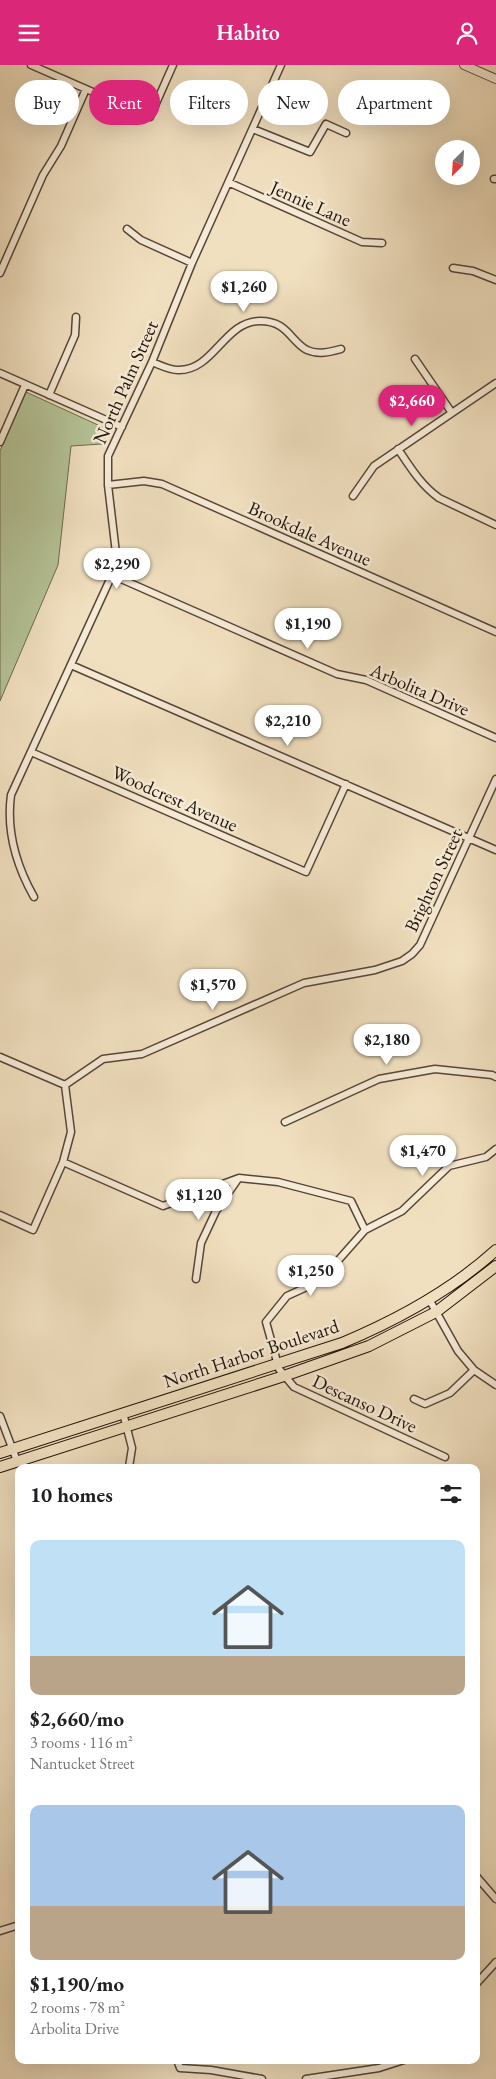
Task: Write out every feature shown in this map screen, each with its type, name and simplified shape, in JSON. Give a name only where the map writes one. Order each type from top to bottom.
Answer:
[{"type":"main road","name":"North Harbor Boulevard","points":[[0,1467],[127,1427],[280,1369],[365,1333],[429,1299],[455,1282],[496,1250]]},
{"type":"main road","name":"North Harbor Boulevard","points":[[0,1453],[123,1413],[369,1346],[436,1312],[496,1266]]},
{"type":"street","points":[[31,65],[150,117],[173,65]]},
{"type":"street","name":"North Palm Street","points":[[34,897],[13,849],[10,803],[31,752],[112,575],[116,553],[108,485],[108,457],[152,362],[192,263],[230,183],[281,65]]},
{"type":"street","points":[[464,65],[479,68],[496,79]]},
{"type":"street","points":[[0,273],[44,175],[61,146],[86,89]]},
{"type":"street","points":[[253,129],[310,152],[326,124],[346,133]]},
{"type":"street","name":"Jennie Lane","points":[[230,183],[362,242],[382,243]]},
{"type":"street","points":[[126,229],[141,240],[192,263]]},
{"type":"street","points":[[453,268],[473,271],[496,280]]},
{"type":"street","points":[[49,395],[75,335],[76,317]]},
{"type":"street","points":[[152,362],[177,370],[191,368],[214,351],[236,328],[249,322],[261,321],[275,323],[288,330],[306,349],[328,353],[341,349]]},
{"type":"street","points":[[415,359],[452,413]]},
{"type":"street","points":[[0,373],[122,427]]},
{"type":"street","points":[[353,496],[374,466],[496,383]]},
{"type":"street","points":[[0,442],[25,385]]},
{"type":"street","points":[[398,449],[419,480],[439,499],[496,525]]},
{"type":"street","name":"Brookdale Avenue","points":[[108,485],[144,481],[162,484],[496,633]]},
{"type":"street","name":"Arbolita Drive","points":[[112,575],[337,674],[366,680],[496,738]]},
{"type":"street","points":[[71,665],[496,850]]},
{"type":"street","name":"Woodcrest Avenue","points":[[31,752],[306,872],[346,784]]},
{"type":"street","name":"Brighton Street","points":[[65,1085],[102,1059],[142,1054],[304,983],[375,970],[402,961],[412,954],[420,945],[496,779]]},
{"type":"street","points":[[0,1057],[65,1085],[70,1132],[63,1162],[33,1229],[0,1215]]},
{"type":"street","points":[[285,1122],[379,1079],[435,1069],[496,1077]]},
{"type":"street","points":[[280,1369],[266,1322],[287,1296],[320,1281],[365,1230],[402,1211],[449,1166],[486,1157],[496,1149]]},
{"type":"street","points":[[63,1162],[163,1206],[239,1178],[278,1182],[351,1201],[365,1230]]},
{"type":"street","points":[[196,1279],[201,1243],[216,1211],[239,1178]]},
{"type":"street","points":[[429,1299],[458,1351],[474,1370],[496,1385]]},
{"type":"street","name":"Descanso Drive","points":[[280,1369],[294,1387],[444,1457]]},
{"type":"street","points":[[414,1399],[425,1404],[450,1393],[474,1370]]},
{"type":"street","points":[[123,1413],[132,1448],[129,1464]]},
{"type":"street","points":[[0,1416],[17,1461]]},
{"type":"street","points":[[480,1881],[496,1899]]},
{"type":"street","points":[[0,1931],[15,1926]]},
{"type":"street","points":[[480,1980],[496,1962]]},
{"type":"street","points":[[178,2064],[180,2068],[219,2071],[262,2079]]},
{"type":"street","points":[[306,2079],[379,2068],[392,2064]]},
{"type":"green space","points":[[26,392],[109,430],[102,444],[71,446],[58,565],[0,701],[0,451]]}]
